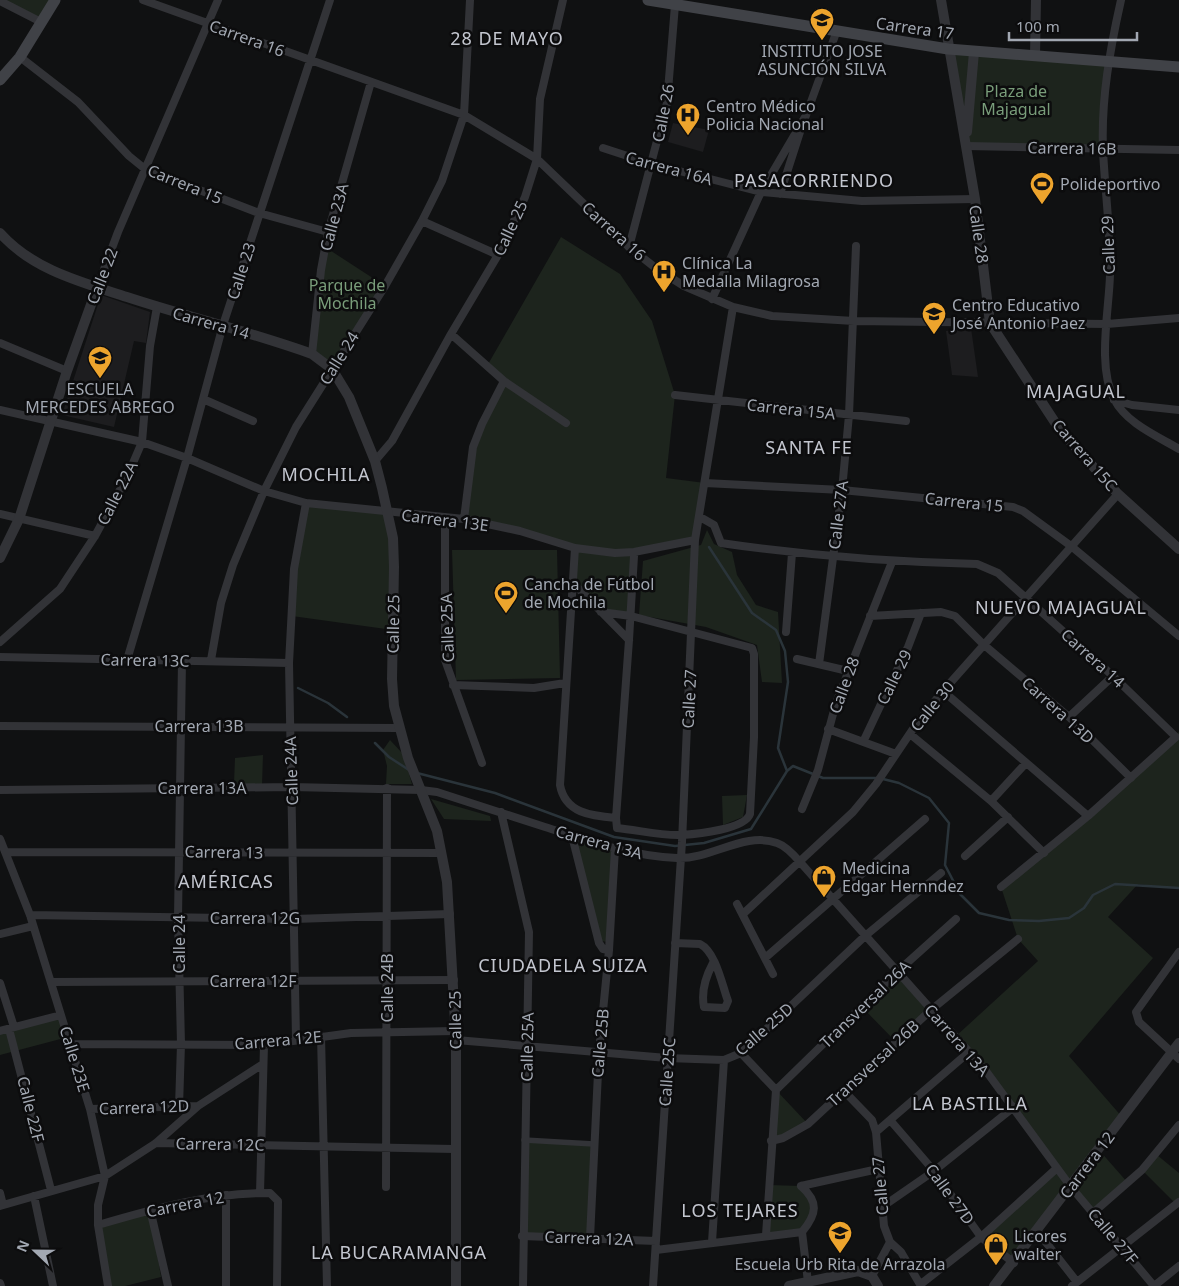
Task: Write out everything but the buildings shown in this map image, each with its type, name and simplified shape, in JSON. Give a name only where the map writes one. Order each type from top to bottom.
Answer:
[{"type":"main road","points":[[0,80],[20,57],[55,0]]},
{"type":"main road","name":"Carrera 17","points":[[648,0],[948,49],[1179,67]]},
{"type":"street","name":"Carrera 16","points":[[143,0],[464,115],[537,159],[629,247],[657,270],[712,300],[733,307],[772,316],[854,321],[1107,324],[1179,318]]},
{"type":"street","name":"Calle 22","points":[[0,558],[19,519],[67,371],[97,288],[145,169],[218,0]]},
{"type":"street","name":"Calle 23","points":[[127,660],[187,458],[223,325],[330,0]]},
{"type":"street","name":"Calle 24","points":[[211,660],[223,596],[233,565],[264,491],[296,427],[385,286],[422,221],[442,181],[464,115],[470,0]]},
{"type":"street","name":"Calle 25","points":[[456,1286],[454,1149],[456,1035],[450,914],[442,853],[437,832],[398,728],[392,679],[394,567],[389,513],[375,461],[392,442],[451,334],[498,256],[525,197],[537,159],[540,99],[563,0]]},
{"type":"street","name":"Calle 28","points":[[941,0],[975,199],[990,323]]},
{"type":"street","points":[[1035,56],[1036,0]]},
{"type":"street","name":"Calle 29","points":[[1114,400],[1109,386],[1107,324],[1110,276],[1103,148],[1108,61],[1121,0]]},
{"type":"street","points":[[0,1],[41,22]]},
{"type":"street","name":"Calle 26","points":[[629,247],[668,103],[675,5]]},
{"type":"street","points":[[780,194],[805,117],[836,32]]},
{"type":"street","name":"Calle 28","points":[[966,146],[974,52]]},
{"type":"street","name":"Carrera 15","points":[[20,57],[78,102],[129,156],[145,169],[259,213],[328,232]]},
{"type":"street","name":"Calle 23A","points":[[312,354],[321,270],[328,232],[371,82]]},
{"type":"street","points":[[712,300],[761,192],[805,117]]},
{"type":"street","name":"Carrera 16B","points":[[966,146],[1179,150]]},
{"type":"street","name":"Carrera 16A","points":[[602,148],[652,164],[761,192],[862,200],[975,199]]},
{"type":"street","points":[[422,221],[498,256]]},
{"type":"street","name":"Carrera 14","points":[[0,233],[12,247],[46,268],[97,288],[223,325],[312,354],[332,369],[349,397],[375,461]]},
{"type":"street","name":"Calle 27A","points":[[819,664],[842,490],[849,415],[856,246]]},
{"type":"street","name":"Calle 22A","points":[[0,642],[60,589],[95,536],[127,477],[142,442],[150,346],[157,307]]},
{"type":"street","points":[[695,540],[700,517],[716,400],[733,307]]},
{"type":"street","name":"Carrera 15C","points":[[990,323],[1060,430],[1118,494],[1179,549]]},
{"type":"street","points":[[451,334],[504,381],[566,423]]},
{"type":"street","points":[[0,343],[67,371]]},
{"type":"street","points":[[464,519],[473,447],[482,424],[504,381]]},
{"type":"street","name":"Carrera 15A","points":[[675,395],[906,421]]},
{"type":"street","points":[[203,399],[253,421]]},
{"type":"street","points":[[1114,400],[1132,405],[1179,410]]},
{"type":"street","points":[[1114,400],[1123,412],[1136,423],[1179,449]]},
{"type":"street","name":"Carrera 13E","points":[[0,410],[142,442],[187,458],[264,491],[306,503],[389,513],[464,519],[520,532],[575,548],[615,553],[634,552],[695,540]]},
{"type":"street","name":"Carrera 15","points":[[705,482],[842,490],[1013,508],[1023,511],[1070,546],[1179,636]]},
{"type":"street","name":"Calle 30","points":[[742,914],[853,812],[876,784],[910,734],[943,691],[1024,597],[1118,494]]},
{"type":"street","name":"Calle 24A","points":[[296,1039],[290,664],[294,569],[306,503]]},
{"type":"street","points":[[0,514],[95,536]]},
{"type":"street","name":"Calle 25A","points":[[444,517],[445,660],[482,763]]},
{"type":"street","name":"Carrera 14","points":[[700,517],[714,526],[721,543],[833,558],[892,562],[976,564],[988,567],[998,573],[1113,676],[1176,737],[1131,778]]},
{"type":"street","name":"Calle 27","points":[[681,855],[695,540]]},
{"type":"street","points":[[575,548],[560,785],[562,798],[582,812],[616,818]]},
{"type":"street","points":[[601,612],[631,616],[748,646],[754,650],[754,737],[749,818],[730,828],[682,838],[617,828],[616,818],[631,616],[634,552]]},
{"type":"street","points":[[786,632],[792,553]]},
{"type":"street","name":"Calle 28","points":[[802,809],[818,770],[828,729],[848,671],[892,562]]},
{"type":"street","points":[[573,583],[629,640]]},
{"type":"street","name":"Carrera 13D","points":[[870,616],[941,612],[955,616],[983,644],[1069,718],[1131,778]]},
{"type":"street","name":"Calle 29","points":[[864,740],[908,647],[921,613]]},
{"type":"street","name":"Carrera 13C","points":[[0,657],[211,660],[290,664]]},
{"type":"street","points":[[797,658],[848,671]]},
{"type":"street","name":"Calle 24","points":[[179,1107],[181,1044],[178,918],[182,661]]},
{"type":"street","points":[[1069,718],[1113,676]]},
{"type":"street","points":[[453,685],[534,688],[565,683]]},
{"type":"street","points":[[943,691],[1088,816]]},
{"type":"street","name":"Carrera 13B","points":[[0,726],[180,725],[398,728]]},
{"type":"street","points":[[828,729],[864,740],[896,754]]},
{"type":"street","points":[[910,734],[991,801],[1044,853]]},
{"type":"street","points":[[991,801],[1026,763]]},
{"type":"street","points":[[1001,888],[1131,778]]},
{"type":"street","name":"Carrera 13A","points":[[0,790],[292,787],[421,790],[501,812],[615,849],[654,857],[681,855],[762,840],[777,843],[800,862],[969,1052],[1014,1107],[1071,1187]]},
{"type":"street","name":"Calle 24B","points":[[386,1187],[387,788]]},
{"type":"street","name":"Calle 25A","points":[[501,812],[530,932],[522,1236],[523,1286]]},
{"type":"street","points":[[965,856],[1008,817]]},
{"type":"street","points":[[765,958],[925,819]]},
{"type":"street","points":[[572,836],[599,943],[603,949],[609,950]]},
{"type":"street","name":"Calle 23E","points":[[0,839],[30,915],[90,1109],[105,1176],[98,1205],[98,1225],[108,1286]]},
{"type":"street","name":"Calle 25B","points":[[590,1238],[599,1052],[609,950],[615,849]]},
{"type":"street","name":"Carrera 13","points":[[6,852],[442,853]]},
{"type":"street","name":"Calle 25C","points":[[653,1286],[681,855]]},
{"type":"street","name":"Calle 25D","points":[[712,1242],[724,1060],[742,1053],[865,936],[941,873]]},
{"type":"street","points":[[737,904],[773,974]]},
{"type":"street","name":"Carrera 12G","points":[[30,915],[294,919],[450,914]]},
{"type":"street","name":"Transversal 26A","points":[[776,1090],[897,972],[956,919]]},
{"type":"street","points":[[0,934],[33,926]]},
{"type":"street","name":"Transversal 26B","points":[[771,1141],[783,1138],[808,1124],[931,1010],[1018,938]]},
{"type":"street","points":[[675,943],[704,946],[713,962],[728,1001],[724,1008],[709,1009],[704,1007],[703,1004],[705,982],[713,962]]},
{"type":"street","points":[[1175,1056],[1139,1022],[1136,1012],[1179,952]]},
{"type":"street","name":"Carrera 12F","points":[[51,982],[454,980]]},
{"type":"street","name":"Calle 22F","points":[[0,983],[51,1190]]},
{"type":"street","points":[[0,1031],[61,1015]]},
{"type":"street","name":"Carrera 12E","points":[[71,1044],[264,1045],[321,1036],[386,1031],[456,1035],[527,1046],[668,1058],[724,1060]]},
{"type":"street","points":[[321,1036],[327,1286]]},
{"type":"street","name":"Carrera 12","points":[[994,1286],[1175,1056],[1179,1043]]},
{"type":"street","points":[[260,1193],[264,1045]]},
{"type":"street","points":[[876,1132],[969,1052]]},
{"type":"street","points":[[742,1053],[776,1090],[766,1235]]},
{"type":"street","points":[[156,1143],[198,1106],[263,1064]]},
{"type":"street","name":"Calle 27","points":[[843,1090],[872,1120],[876,1132],[884,1226],[890,1242]]},
{"type":"street","name":"Carrera 12D","points":[[90,1109],[198,1106]]},
{"type":"street","points":[[882,1207],[934,1170],[1014,1107]]},
{"type":"street","name":"Calle 27D","points":[[890,1120],[934,1170],[981,1237],[1014,1263]]},
{"type":"street","points":[[1094,1212],[1142,1170],[1179,1125]]},
{"type":"street","points":[[524,1140],[594,1144]]},
{"type":"street","name":"Carrera 12C","points":[[2,1206],[51,1190],[105,1176],[156,1143],[454,1149]]},
{"type":"street","points":[[872,1276],[890,1242],[901,1252],[921,1285],[981,1237],[1058,1168]]},
{"type":"street","points":[[656,1250],[802,1232],[812,1221],[815,1208],[811,1195],[801,1186],[878,1169]]},
{"type":"street","name":"Calle 27F","points":[[1071,1187],[1122,1245],[1154,1286]]},
{"type":"street","points":[[0,1192],[2,1206]]},
{"type":"street","name":"Carrera 12","points":[[98,1225],[174,1202],[226,1195],[260,1193],[274,1195],[278,1201],[277,1286]]},
{"type":"street","points":[[226,1195],[226,1286]]},
{"type":"street","points":[[34,1196],[53,1286]]},
{"type":"street","points":[[1037,1231],[1075,1284],[1122,1245],[1179,1202]]},
{"type":"street","points":[[150,1210],[168,1286]]},
{"type":"street","points":[[802,1232],[808,1282]]},
{"type":"street","name":"Carrera 12A","points":[[522,1236],[656,1241]]},
{"type":"street","points":[[1154,1286],[1179,1266]]},
{"type":"street","points":[[790,1286],[858,1271],[872,1276],[878,1286]]},
{"type":"shaded area","name":"Centro Médico Policia Nacional","points":[[673,123],[709,130],[703,152],[668,142]]},
{"type":"shaded area","name":"ESCUELA MERCEDES ABREGO","points":[[101,295],[150,312],[146,343],[134,341],[114,427],[62,415]]},
{"type":"shaded area","points":[[971,328],[978,377],[952,375],[946,331]]},
{"type":"green space","points":[[0,0],[55,0],[41,22]]},
{"type":"green space","name":"Plaza de Majagual","points":[[948,49],[1108,61],[1103,148],[966,146]]},
{"type":"green space","points":[[561,237],[620,274],[652,321],[675,395],[666,478],[705,483],[695,540],[634,556],[631,616],[601,612],[573,583],[575,548],[464,519],[473,447],[504,381],[487,366]]},
{"type":"green space","name":"Parque de Mochila","points":[[325,247],[385,286],[332,369],[312,354]]},
{"type":"green space","points":[[306,503],[389,513],[393,630],[292,616],[294,569]]},
{"type":"green space","points":[[707,530],[714,544],[732,552],[737,575],[756,605],[778,612],[782,683],[762,682],[757,645],[706,627],[639,615],[643,561],[701,545]]},
{"type":"green space","name":"Cancha de Fútbol de Mochila","points":[[452,550],[557,550],[560,678],[456,680]]},
{"type":"green space","points":[[1179,732],[1179,889],[1138,884],[1108,917],[1153,958],[1069,1056],[1123,1118],[1099,1150],[1128,1183],[1094,1212],[1072,1188],[1014,1263],[981,1237],[1057,1168],[955,1037],[1038,961],[1018,939],[1001,887],[1131,778]]},
{"type":"green space","points":[[390,740],[403,754],[412,784],[386,784],[387,766],[383,750]]},
{"type":"green space","points":[[263,755],[262,785],[234,783],[235,758]]},
{"type":"green space","points":[[747,795],[743,817],[723,825],[722,796]]},
{"type":"green space","points":[[431,799],[490,816],[491,821],[444,819]]},
{"type":"green space","points":[[572,836],[615,849],[608,942],[600,941]]},
{"type":"green space","points":[[897,972],[931,1010],[896,1042],[862,1007]]},
{"type":"green space","points":[[61,1015],[68,1037],[0,1055],[0,1031]]},
{"type":"green space","points":[[776,1090],[808,1124],[771,1141]]},
{"type":"green space","points":[[524,1140],[594,1144],[590,1238],[522,1236]]},
{"type":"green space","points":[[1157,1155],[1179,1173],[1179,1207],[1142,1170]]},
{"type":"green space","points":[[769,1185],[801,1186],[815,1208],[802,1232],[766,1235]]},
{"type":"green space","points":[[150,1209],[161,1277],[125,1286],[108,1286],[98,1225]]},
{"type":"waterway","points":[[709,547],[752,613],[776,630],[785,651],[788,682],[778,748],[787,771]]},
{"type":"waterway","points":[[298,688],[328,703],[347,717]]},
{"type":"waterway","points":[[375,743],[389,757],[409,770]]},
{"type":"waterway","points":[[417,773],[495,793],[614,837],[675,846],[704,843],[751,829],[787,771],[793,766],[823,778],[879,778],[899,783],[929,798],[949,823],[945,865],[960,894],[979,913],[1009,920],[1039,921],[1069,918],[1084,908],[1093,895],[1115,884],[1179,888]]},
{"type":"place","name":"INSTITUTO JOSE ASUNCIÓN SILVA","points":[[822,41]]},
{"type":"place","name":"Centro Médico Policia Nacional","points":[[688,136]]},
{"type":"place","name":"Polideportivo","points":[[1042,205]]},
{"type":"place","name":"Clínica La Medalla Milagrosa","points":[[664,293]]},
{"type":"place","name":"Centro Educativo José Antonio Paez","points":[[934,335]]},
{"type":"place","name":"ESCUELA MERCEDES ABREGO","points":[[100,379]]},
{"type":"place","name":"Cancha de Fútbol de Mochila","points":[[506,614]]},
{"type":"place","name":"Medicina Edgar Hernndez","points":[[824,898]]},
{"type":"place","name":"Escuela Urb Rita de Arrazola","points":[[840,1254]]},
{"type":"place","name":"Licores walter","points":[[996,1266]]},
{"type":"district","name":"28 DE MAYO","points":[[507,38]]},
{"type":"district","name":"PASACORRIENDO","points":[[814,180]]},
{"type":"district","name":"MAJAGUAL","points":[[1076,391]]},
{"type":"district","name":"SANTA FE","points":[[809,447]]},
{"type":"district","name":"MOCHILA","points":[[326,474]]},
{"type":"district","name":"NUEVO MAJAGUAL","points":[[1061,607]]},
{"type":"district","name":"AMÉRICAS","points":[[226,881]]},
{"type":"district","name":"CIUDADELA SUIZA","points":[[563,965]]},
{"type":"district","name":"LA BASTILLA","points":[[970,1103]]},
{"type":"district","name":"LOS TEJARES","points":[[740,1210]]},
{"type":"district","name":"LA BUCARAMANGA","points":[[399,1252]]}]
